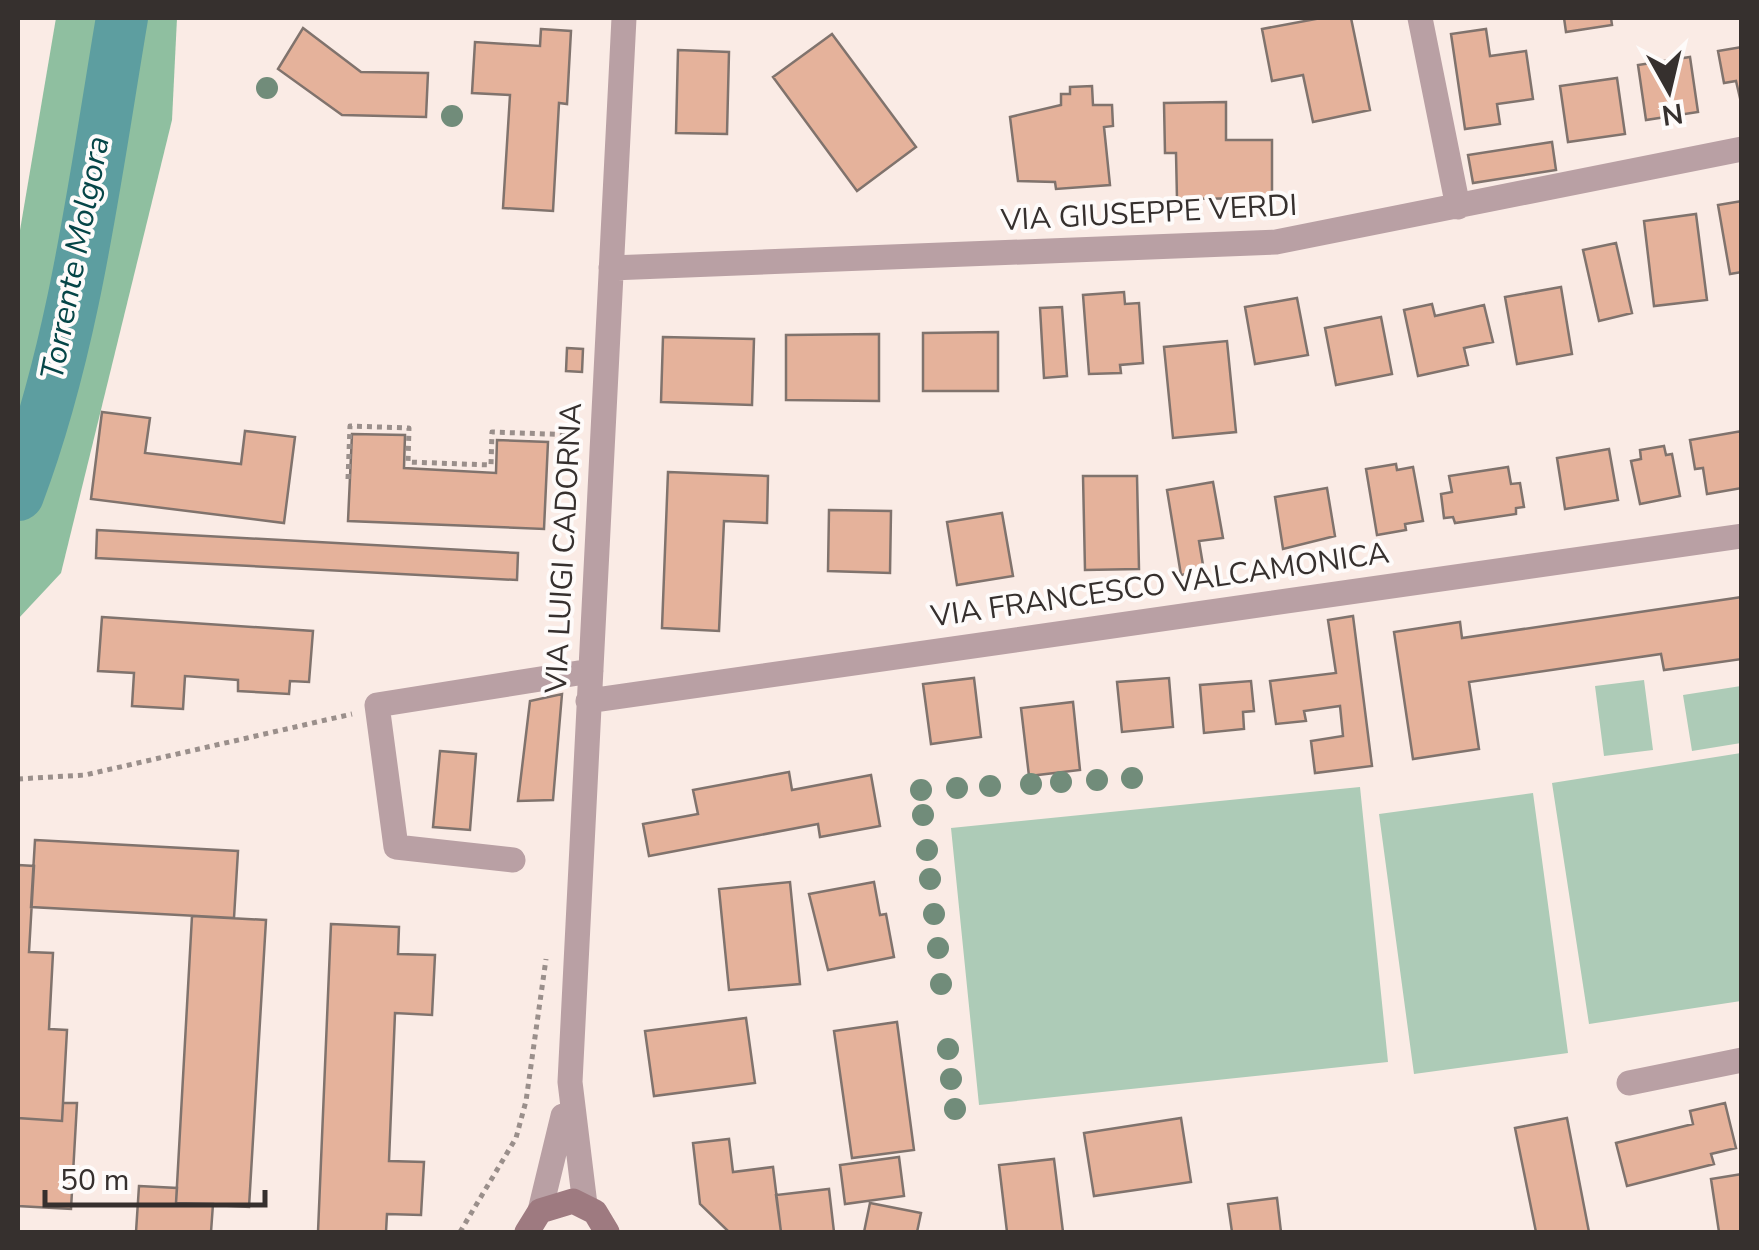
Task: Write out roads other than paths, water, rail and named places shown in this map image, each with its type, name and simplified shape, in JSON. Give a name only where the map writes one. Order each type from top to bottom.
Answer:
[{"type":"street","name":"VIA LUIGI CADORNA","points":[[585,1204],[570,1082],[624,18]]},
{"type":"street","points":[[1420,18],[1458,207]]},
{"type":"street","name":"VIA GIUSEPPE VERDI","points":[[611,268],[1276,242],[1742,148]]},
{"type":"street","name":"VIA FRANCESCO VALCAMONICA","points":[[588,701],[1742,536]]},
{"type":"street","points":[[513,860],[396,847],[376,705],[590,671]]},
{"type":"street","points":[[1629,1084],[1742,1060]]},
{"type":"street","name":"VIA LUIGI CADORNA","points":[[530,1226],[570,1082]]},
{"type":"street","points":[[530,1226],[562,1201],[585,1204],[607,1232]]},
{"type":"waterway","name":"Torrente Molgora","points":[[18,495],[38,438],[69,320],[122,18]]}]
